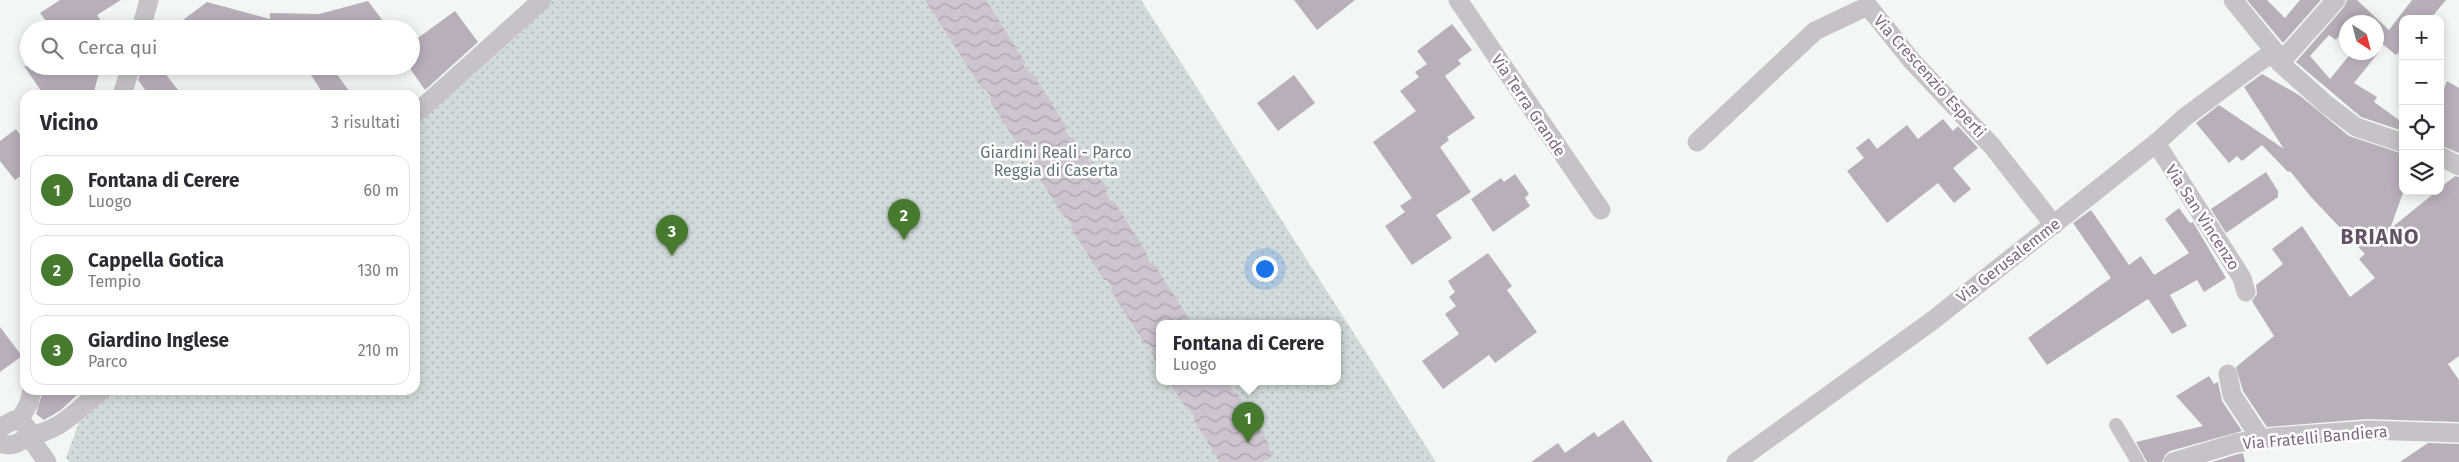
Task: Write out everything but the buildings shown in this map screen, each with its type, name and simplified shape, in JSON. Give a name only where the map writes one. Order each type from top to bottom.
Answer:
[{"type":"street","points":[[143,20],[149,0]]},
{"type":"street","points":[[420,110],[542,0]]},
{"type":"street","name":"Via Terra Grande","points":[[1458,0],[1601,210]]},
{"type":"street","points":[[2233,0],[2278,58],[2327,105],[2356,127],[2399,142]]},
{"type":"street","name":"Via Gerusalemme","points":[[1736,462],[1932,321],[1981,280],[2054,225],[2156,143],[2185,117],[2263,59],[2278,58],[2336,0]]},
{"type":"street","name":"Via Crescenzio Esperti","points":[[1697,142],[1815,31],[1868,6],[1912,61],[1992,146],[2054,225]]},
{"type":"street","points":[[124,90],[128,75]]},
{"type":"street","name":"Via San Vincenzo","points":[[2156,143],[2242,278],[2246,292]]},
{"type":"street","points":[[2444,158],[2459,166]]},
{"type":"street","points":[[2228,374],[2232,395],[2261,439]]},
{"type":"street","points":[[7,434],[29,403],[31,395]]},
{"type":"street","points":[[7,434],[43,434],[55,429],[96,395]]},
{"type":"street","points":[[2116,425],[2138,462]]},
{"type":"street","name":"Via Fratelli Bandiera","points":[[2173,462],[2236,443],[2261,439],[2368,430],[2459,433]]},
{"type":"street","points":[[7,434],[47,462]]},
{"type":"green space","name":"Giardini Reali - Parco Reggia di Caserta","points":[[553,0],[1141,0],[1436,462],[69,462],[66,458],[81,417],[106,395],[420,395],[420,118]]},
{"type":"water","points":[[925,0],[986,0],[1025,62],[1024,66],[1029,73],[1033,74],[1066,126],[1065,130],[1070,137],[1074,138],[1107,189],[1106,193],[1110,200],[1114,201],[1147,253],[1146,256],[1150,263],[1154,264],[1189,320],[1156,320],[1156,362],[1153,356],[1154,352],[1149,345],[1144,343],[1111,291],[1112,287],[1107,280],[1104,280],[1071,228],[1072,225],[1067,217],[1064,217],[1031,165],[1032,161],[1027,154],[1023,153],[990,101],[991,97],[986,90],[982,89]]},
{"type":"water","points":[[1171,385],[1230,385],[1233,392],[1237,393],[1269,444],[1268,448],[1273,455],[1262,462],[1220,462],[1194,420],[1190,409],[1186,408]]},
{"type":"place","name":"Cappella Gotica","points":[[904,240]]},
{"type":"place","name":"Giardino Inglese","points":[[672,256]]},
{"type":"place","name":"Fontana di Cerere","points":[[1248,443]]},
{"type":"district","name":"BRIANO","points":[[2380,237]]}]
